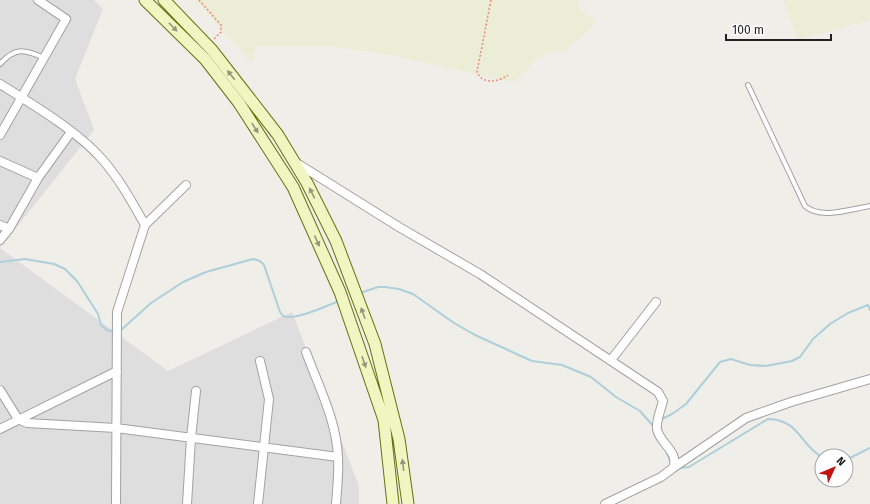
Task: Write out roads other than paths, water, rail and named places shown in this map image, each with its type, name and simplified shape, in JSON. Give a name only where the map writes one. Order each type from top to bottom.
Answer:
[{"type":"main road","points":[[145,0],[205,59],[239,103],[294,187],[340,292],[384,420],[393,504]]},
{"type":"main road","points":[[164,0],[208,46],[278,135],[294,161],[336,241],[375,344],[399,439],[408,504]]},
{"type":"street","points":[[0,135],[66,19],[38,0]]},
{"type":"street","points":[[0,84],[71,132],[100,158],[126,192],[144,225]]},
{"type":"street","points":[[0,240],[9,229],[38,178],[71,132]]},
{"type":"street","points":[[0,161],[38,178]]},
{"type":"street","points":[[294,161],[400,227],[480,274],[654,389],[661,396],[663,401],[657,427],[658,432],[674,456],[673,468]]},
{"type":"street","points":[[116,504],[117,312],[144,225],[186,185]]},
{"type":"street","points":[[0,225],[9,229]]},
{"type":"street","points":[[611,360],[656,302]]},
{"type":"street","points":[[306,352],[331,418],[338,457],[336,504]]},
{"type":"street","points":[[258,504],[269,399],[260,361]]},
{"type":"street","points":[[0,429],[117,371]]},
{"type":"street","points":[[605,504],[661,477],[746,418],[791,402],[870,379]]},
{"type":"street","points":[[0,390],[18,419],[27,423],[116,428],[338,457]]},
{"type":"street","points":[[187,504],[191,438],[196,391]]},
{"type":"lane","points":[[0,64],[10,54],[22,51],[30,52],[44,58]]},
{"type":"lane","points":[[748,85],[805,206],[813,212],[822,214],[870,206]]},
{"type":"waterway","points":[[0,262],[25,259],[54,264],[65,269],[77,281],[98,314],[101,325],[107,330],[115,332]]},
{"type":"waterway","points":[[120,331],[151,303],[183,282],[206,272],[253,259],[260,261],[264,265],[280,312],[283,316],[288,317],[303,315],[339,301]]},
{"type":"waterway","points":[[360,293],[378,287],[385,287],[399,289],[413,294],[454,323],[475,335],[532,361],[562,365],[591,377],[616,397],[640,411],[654,427]]},
{"type":"waterway","points":[[660,420],[686,404],[720,362],[731,359],[750,365],[766,366],[792,361],[800,357],[813,339],[830,324],[848,313],[868,305],[870,310]]},
{"type":"waterway","points":[[678,468],[689,467],[768,419],[779,420],[793,428],[814,452]]},
{"type":"waterway","points":[[854,456],[870,448]]},
{"type":"waterway","points":[[666,451],[671,463]]}]
